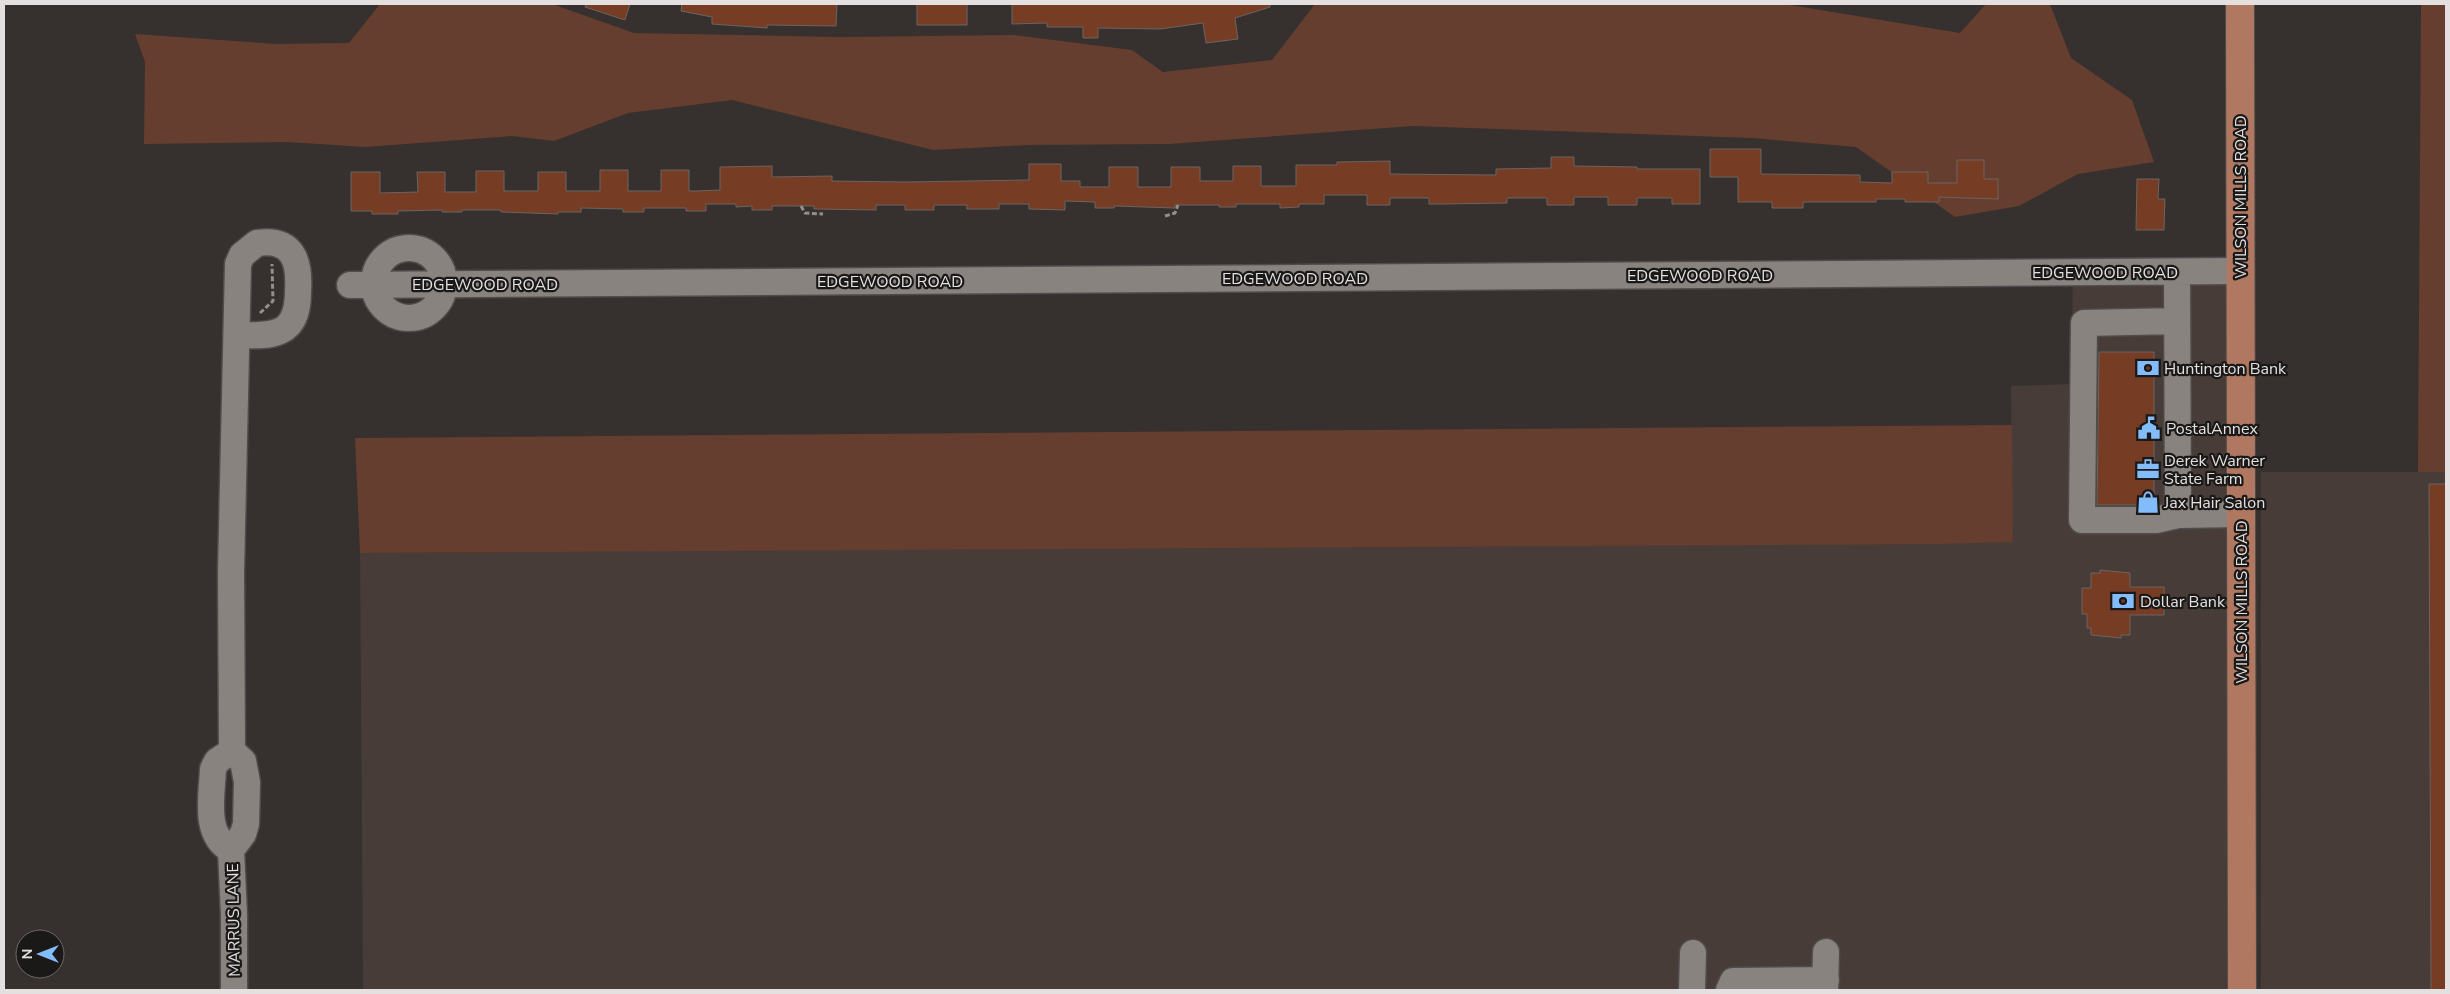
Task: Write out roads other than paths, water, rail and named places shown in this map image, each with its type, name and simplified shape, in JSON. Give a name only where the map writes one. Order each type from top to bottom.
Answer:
[{"type":"main road","name":"WILSON MILLS ROAD","points":[[2240,4],[2239,272],[2242,990]]},
{"type":"street","name":"EDGEWOOD ROAD","points":[[444,284],[442,272],[433,258],[419,250],[408,248],[392,252],[384,259],[376,274],[362,284],[444,284],[2239,272]]},
{"type":"street","points":[[2177,272],[2178,515]]},
{"type":"street","points":[[2177,321],[2084,323],[2082,520],[2156,520],[2178,515],[2241,514]]},
{"type":"street","points":[[232,751],[231,572],[246,326]]},
{"type":"street","name":"MARRUS LANE","points":[[232,850],[219,839],[212,826],[213,769],[217,761],[232,751],[243,761],[247,782],[247,809],[244,834],[232,850],[234,990]]},
{"type":"street","points":[[1729,990],[1733,981],[1825,985],[1826,952]]},
{"type":"street","points":[[1692,990],[1693,953]]},
{"type":"place","name":"Huntington Bank","points":[[2148,368]]},
{"type":"place","name":"PostalAnnex","points":[[2149,428]]},
{"type":"place","name":"Derek Warner State Farm","points":[[2148,469]]},
{"type":"place","name":"Jax Hair Salon","points":[[2148,502]]},
{"type":"place","name":"Dollar Bank","points":[[2123,601]]}]
